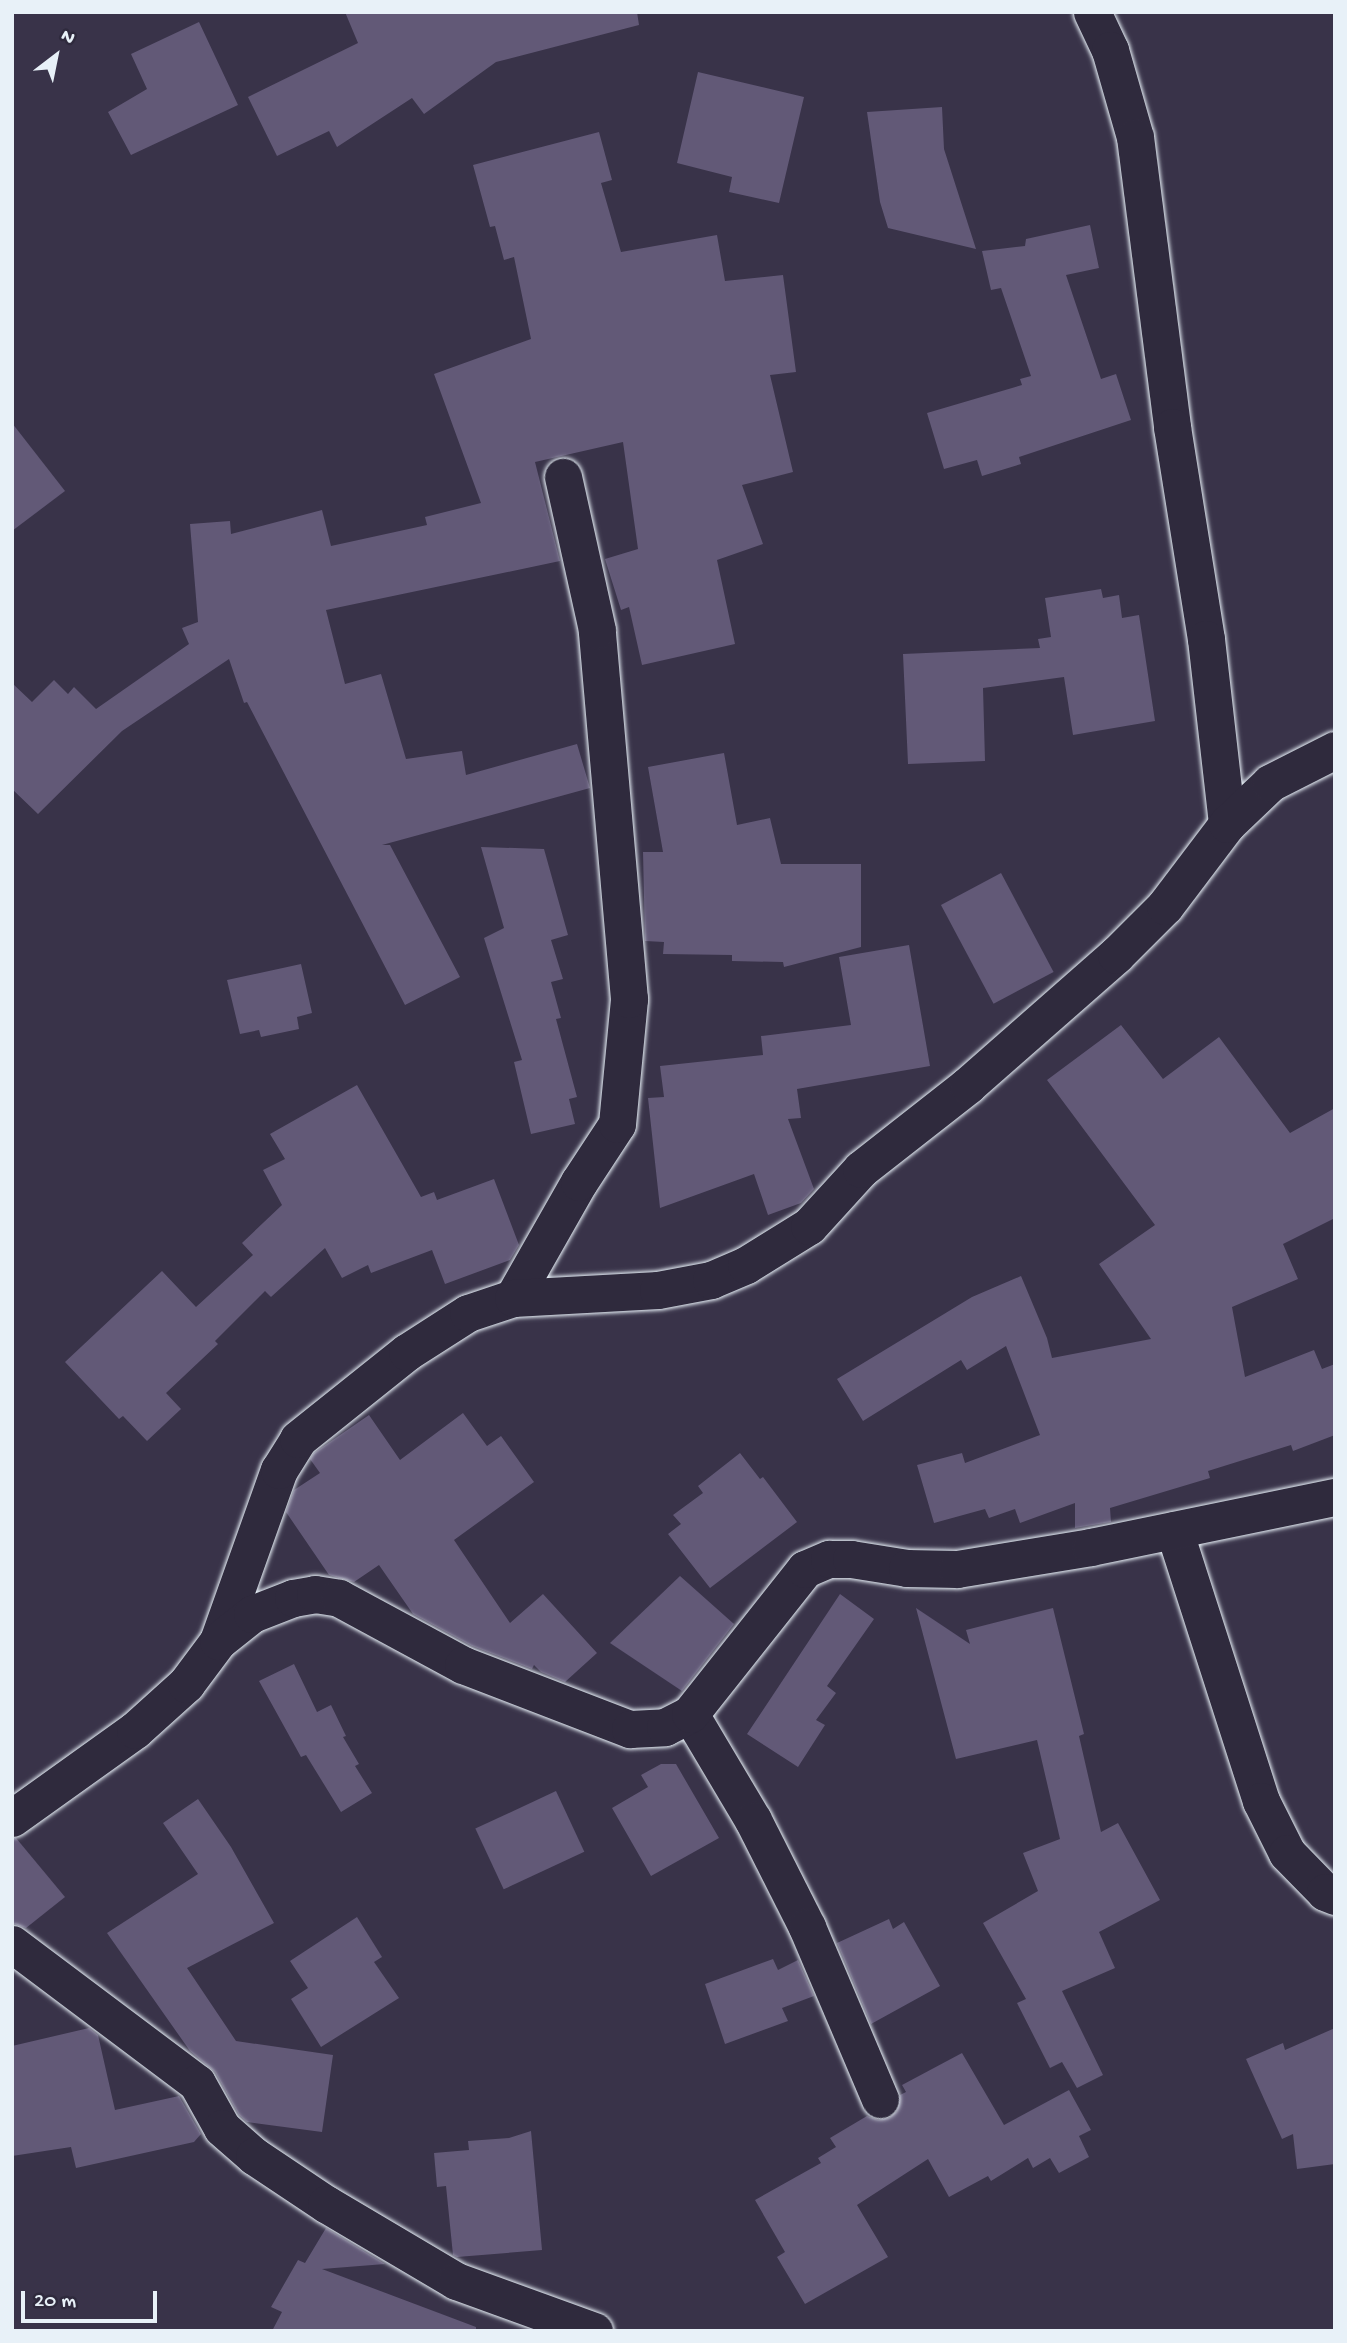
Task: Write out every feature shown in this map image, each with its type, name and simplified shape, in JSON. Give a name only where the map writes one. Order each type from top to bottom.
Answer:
[{"type":"street","points":[[1092,12],[1110,50],[1135,137],[1172,427],[1206,639],[1227,824]]},
{"type":"street","points":[[513,1298],[579,1182],[617,1124],[629,999],[597,630],[562,477]]},
{"type":"street","points":[[218,1641],[279,1470],[298,1438],[407,1352],[468,1313],[513,1298],[658,1290],[711,1280],[746,1265],[809,1226],[861,1169],[968,1085],[1116,955],[1166,906],[1227,824],[1270,783],[1335,750]]},
{"type":"street","points":[[12,1818],[135,1730],[186,1684],[218,1641],[252,1614],[315,1594],[339,1598],[463,1665],[630,1729],[665,1727],[690,1714],[786,1588],[805,1569],[829,1559],[851,1559],[907,1568],[957,1569],[1174,1530],[1335,1497]]},
{"type":"street","points":[[1174,1530],[1262,1801],[1287,1853],[1325,1892],[1335,1896]]},
{"type":"street","points":[[690,1714],[753,1820],[789,1891],[880,2099]]},
{"type":"street","points":[[12,1944],[197,2084],[222,2128],[254,2156],[326,2204],[456,2281],[594,2331]]},
{"type":"building","points":[[345,12],[637,12],[639,25],[496,62],[424,114],[412,98],[337,147],[329,131],[277,156],[248,97],[358,43]]},
{"type":"building","points":[[199,22],[238,105],[131,155],[108,112],[147,89],[131,54]]},
{"type":"building","points":[[698,72],[804,97],[779,203],[729,192],[732,177],[677,163]]},
{"type":"building","points":[[942,107],[944,149],[976,249],[888,228],[880,202],[867,112]]},
{"type":"building","points":[[599,132],[612,180],[601,183],[621,252],[717,235],[725,281],[783,275],[796,372],[770,375],[793,472],[742,485],[763,544],[717,560],[735,644],[642,665],[629,607],[621,610],[605,559],[638,549],[623,442],[535,462],[560,561],[326,610],[345,684],[381,674],[406,759],[462,751],[466,775],[577,744],[590,788],[382,845],[390,845],[460,977],[405,1005],[247,702],[244,703],[229,659],[122,731],[38,814],[12,789],[12,683],[32,702],[54,680],[68,694],[74,687],[96,709],[189,644],[182,628],[198,622],[190,524],[230,521],[231,534],[322,510],[331,546],[427,525],[425,517],[481,503],[434,374],[531,339],[514,257],[504,260],[495,226],[490,227],[473,165]]},
{"type":"building","points":[[1090,225],[1099,268],[1066,275],[1101,379],[1116,374],[1131,420],[1019,457],[1021,464],[982,476],[977,460],[944,469],[927,413],[1022,385],[1020,379],[1031,376],[1001,288],[991,290],[982,251],[1025,246],[1026,239]]},
{"type":"building","points":[[12,423],[65,491],[12,531]]},
{"type":"building","points":[[1101,589],[1103,598],[1119,595],[1122,618],[1139,615],[1155,721],[1073,735],[1064,677],[983,688],[985,761],[908,764],[903,654],[1040,648],[1038,639],[1051,637],[1045,598]]},
{"type":"building","points":[[724,753],[737,825],[770,818],[781,864],[861,864],[861,947],[784,967],[783,962],[732,961],[732,955],[663,954],[664,942],[645,941],[643,852],[663,852],[648,767]]},
{"type":"building","points":[[481,847],[544,849],[568,935],[551,940],[563,979],[551,982],[561,1018],[556,1019],[577,1097],[569,1099],[575,1124],[531,1134],[514,1062],[522,1060],[484,938],[504,928]]},
{"type":"building","points":[[1001,873],[1054,972],[994,1004],[941,905]]},
{"type":"building","points":[[909,945],[930,1066],[797,1089],[801,1118],[788,1119],[814,1189],[801,1203],[768,1215],[754,1174],[660,1208],[648,1098],[664,1097],[660,1066],[763,1055],[761,1036],[851,1025],[839,957]]},
{"type":"building","points":[[301,964],[312,1013],[297,1017],[299,1029],[261,1037],[259,1030],[240,1034],[227,980]]},
{"type":"building","points":[[1121,1025],[1163,1079],[1219,1037],[1290,1133],[1335,1108],[1335,1218],[1283,1244],[1298,1279],[1232,1307],[1245,1377],[1314,1350],[1322,1369],[1335,1364],[1335,1435],[1293,1451],[1291,1445],[1208,1471],[1210,1478],[1110,1508],[1111,1522],[1075,1528],[1075,1503],[1020,1523],[1015,1509],[989,1518],[985,1509],[934,1523],[917,1465],[962,1453],[965,1463],[1040,1435],[1006,1346],[967,1370],[961,1360],[863,1421],[837,1379],[972,1297],[1021,1276],[1047,1338],[1052,1358],[1151,1339],[1099,1264],[1155,1225],[1047,1080]]},
{"type":"building","points":[[357,1085],[421,1197],[434,1192],[437,1200],[494,1179],[519,1245],[510,1260],[445,1284],[432,1250],[371,1273],[368,1265],[342,1278],[325,1248],[271,1297],[265,1291],[215,1341],[218,1344],[166,1393],[181,1409],[147,1441],[123,1416],[119,1419],[65,1362],[162,1271],[196,1307],[253,1255],[242,1243],[282,1205],[263,1170],[285,1159],[270,1134]]},
{"type":"building","points":[[463,1413],[487,1446],[501,1436],[534,1482],[454,1540],[510,1623],[543,1594],[597,1653],[565,1682],[541,1672],[534,1665],[532,1669],[472,1646],[413,1614],[379,1565],[354,1582],[329,1575],[286,1512],[294,1490],[320,1473],[310,1459],[314,1453],[369,1415],[400,1460]]},
{"type":"building","points":[[740,1453],[760,1479],[763,1477],[797,1522],[710,1588],[668,1534],[681,1524],[673,1515],[703,1493],[698,1486]]},
{"type":"building","points":[[680,1576],[734,1624],[682,1691],[610,1643]]},
{"type":"building","points":[[840,1594],[874,1619],[827,1686],[836,1693],[816,1720],[825,1725],[798,1767],[747,1734]]},
{"type":"building","points":[[916,1608],[970,1644],[966,1630],[1053,1608],[1084,1734],[1079,1736],[1101,1832],[1118,1823],[1160,1900],[1099,1932],[1115,1968],[1062,1991],[1103,2075],[1077,2088],[1062,2062],[1050,2068],[1017,2003],[1026,1999],[983,1923],[1038,1891],[1023,1853],[1060,1839],[1037,1740],[956,1759]]},
{"type":"building","points":[[294,1664],[317,1712],[331,1705],[346,1736],[343,1737],[359,1764],[355,1766],[372,1793],[341,1812],[306,1755],[301,1757],[259,1681]]},
{"type":"building","points":[[661,1764],[676,1764],[719,1838],[651,1876],[612,1808],[648,1787],[641,1775]]},
{"type":"building","points":[[556,1791],[584,1852],[504,1889],[475,1829]]},
{"type":"building","points":[[198,1799],[231,1847],[274,1923],[187,1968],[236,2041],[333,2055],[322,2132],[247,2122],[239,2115],[215,2072],[190,2051],[107,1933],[198,1874],[163,1823]]},
{"type":"building","points":[[16,1838],[65,1897],[26,1928],[12,1923],[12,1839]]},
{"type":"building","points":[[357,1917],[382,1957],[374,1962],[399,1998],[321,2047],[291,1999],[308,1988],[290,1961]]},
{"type":"building","points":[[889,1919],[893,1929],[904,1922],[940,1986],[871,2024],[837,1943]]},
{"type":"building","points":[[773,1959],[778,1970],[798,1960],[814,1996],[782,2008],[788,2021],[725,2044],[705,1984]]},
{"type":"building","points":[[89,2028],[98,2035],[115,2110],[179,2096],[201,2134],[194,2142],[76,2168],[71,2147],[12,2156],[12,2046]]},
{"type":"building","points":[[1335,2028],[1335,2164],[1297,2169],[1293,2134],[1282,2139],[1246,2059],[1283,2043],[1285,2050]]},
{"type":"building","points":[[962,2053],[1004,2125],[1069,2090],[1091,2130],[1079,2136],[1089,2157],[1059,2173],[1050,2158],[1033,2168],[1028,2158],[991,2181],[988,2176],[949,2197],[928,2159],[857,2205],[888,2257],[805,2304],[777,2257],[785,2252],[755,2200],[821,2163],[818,2158],[836,2147],[830,2138],[867,2116],[878,2120],[889,2118],[897,2111],[900,2095],[906,2092],[902,2085]]},
{"type":"building","points":[[531,2131],[542,2250],[457,2257],[453,2255],[446,2186],[437,2187],[434,2153],[469,2150],[468,2141],[509,2138]]},
{"type":"building","points":[[326,2228],[385,2264],[322,2269],[476,2327],[476,2331],[272,2331],[282,2312],[271,2307],[298,2260],[305,2263]]}]
